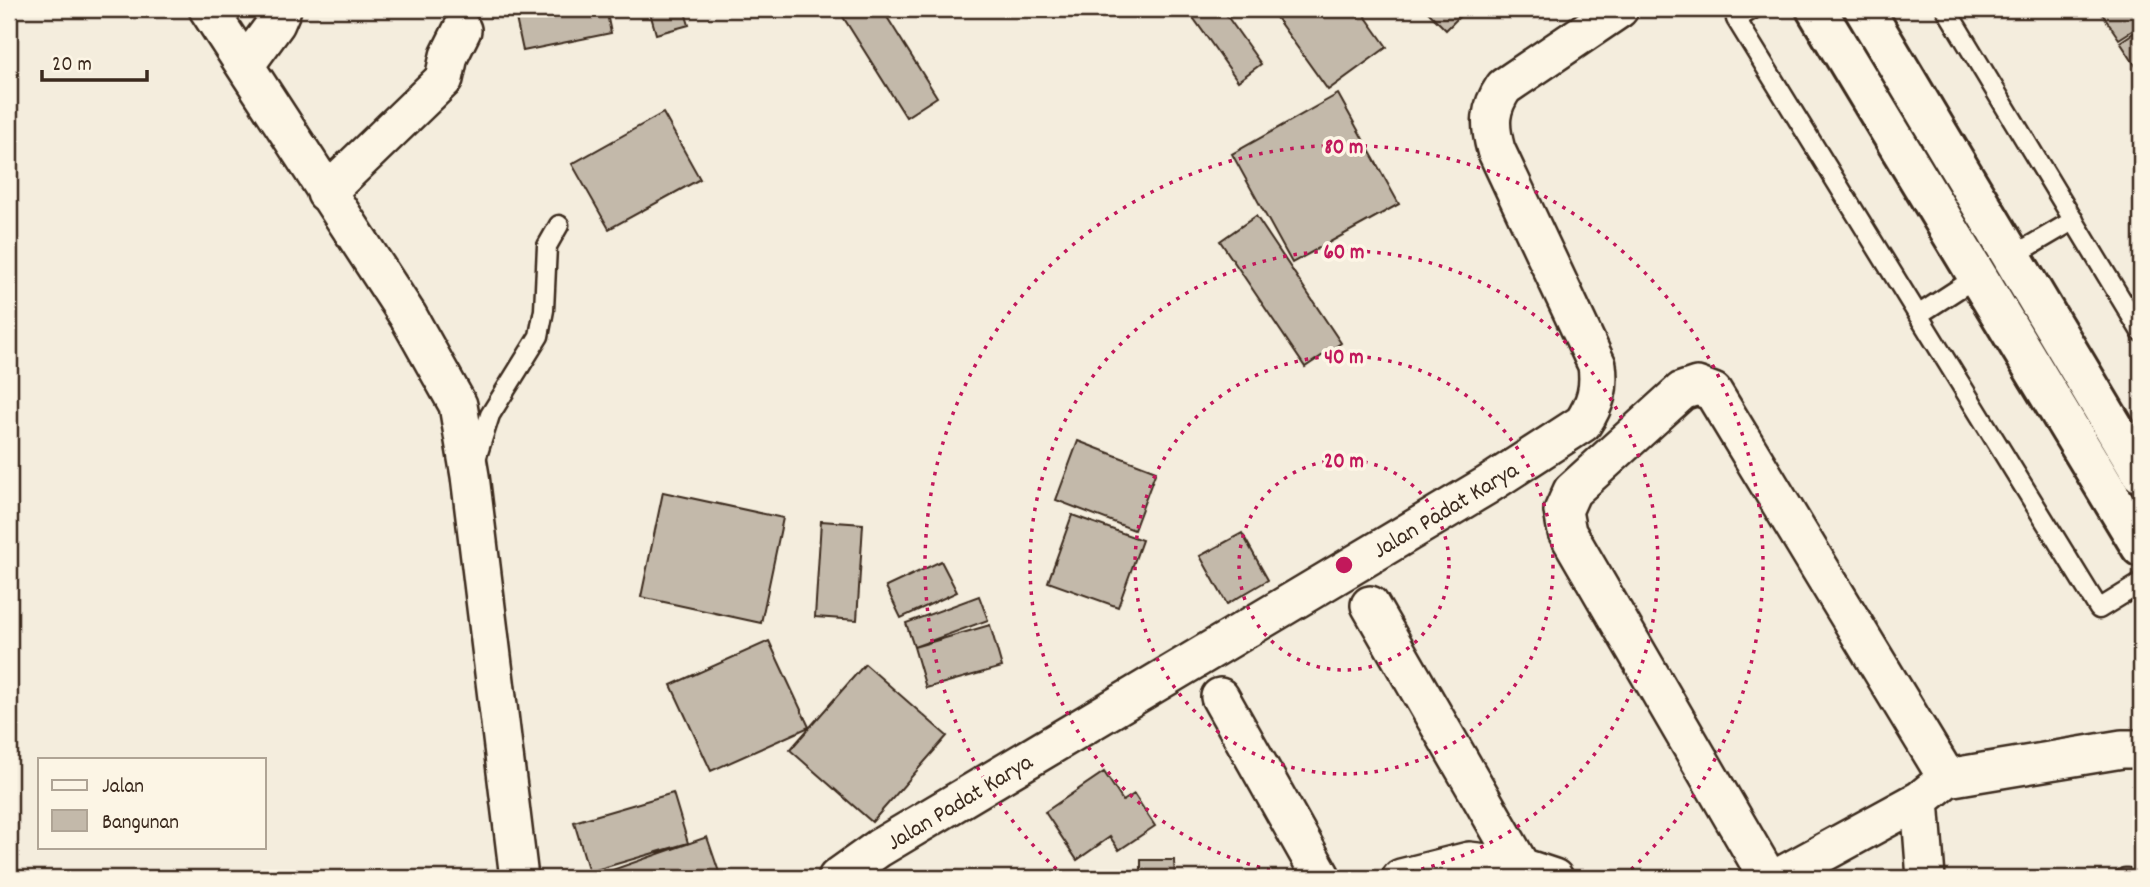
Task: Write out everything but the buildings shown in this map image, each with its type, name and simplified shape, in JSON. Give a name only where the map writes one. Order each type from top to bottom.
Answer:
[{"type":"street","points":[[208,9],[408,316],[458,405],[470,476],[519,878]]},
{"type":"street","points":[[246,64],[276,23],[282,9]]},
{"type":"street","name":"Jalan Padat Karya","points":[[837,878],[879,848],[1486,486],[1583,423],[1593,407],[1600,386],[1597,365],[1496,150],[1489,126],[1493,104],[1504,87],[1619,9]]},
{"type":"street","points":[[1816,9],[2141,547]]},
{"type":"street","points":[[1864,9],[2141,473]]},
{"type":"street","points":[[326,192],[444,79],[452,48],[462,30]]},
{"type":"street","points":[[1768,878],[1567,532],[1563,511],[1572,491],[1682,391],[1697,386],[1713,392],[1933,789],[1926,878]]},
{"type":"street","points":[[1370,605],[1537,873]]},
{"type":"street","points":[[1220,697],[1322,878]]},
{"type":"street","points":[[1777,878],[1933,789],[2122,749],[2141,749]]},
{"type":"street","points":[[1401,878],[1469,861],[1537,873]]},
{"type":"lane","points":[[1753,9],[1735,19],[2099,609],[2141,583]]},
{"type":"lane","points":[[1946,9],[2141,332]]},
{"type":"lane","points":[[2011,257],[2074,220]]},
{"type":"lane","points":[[470,476],[490,415],[539,336],[544,310],[547,246],[559,225]]},
{"type":"lane","points":[[1918,315],[1978,276]]}]
